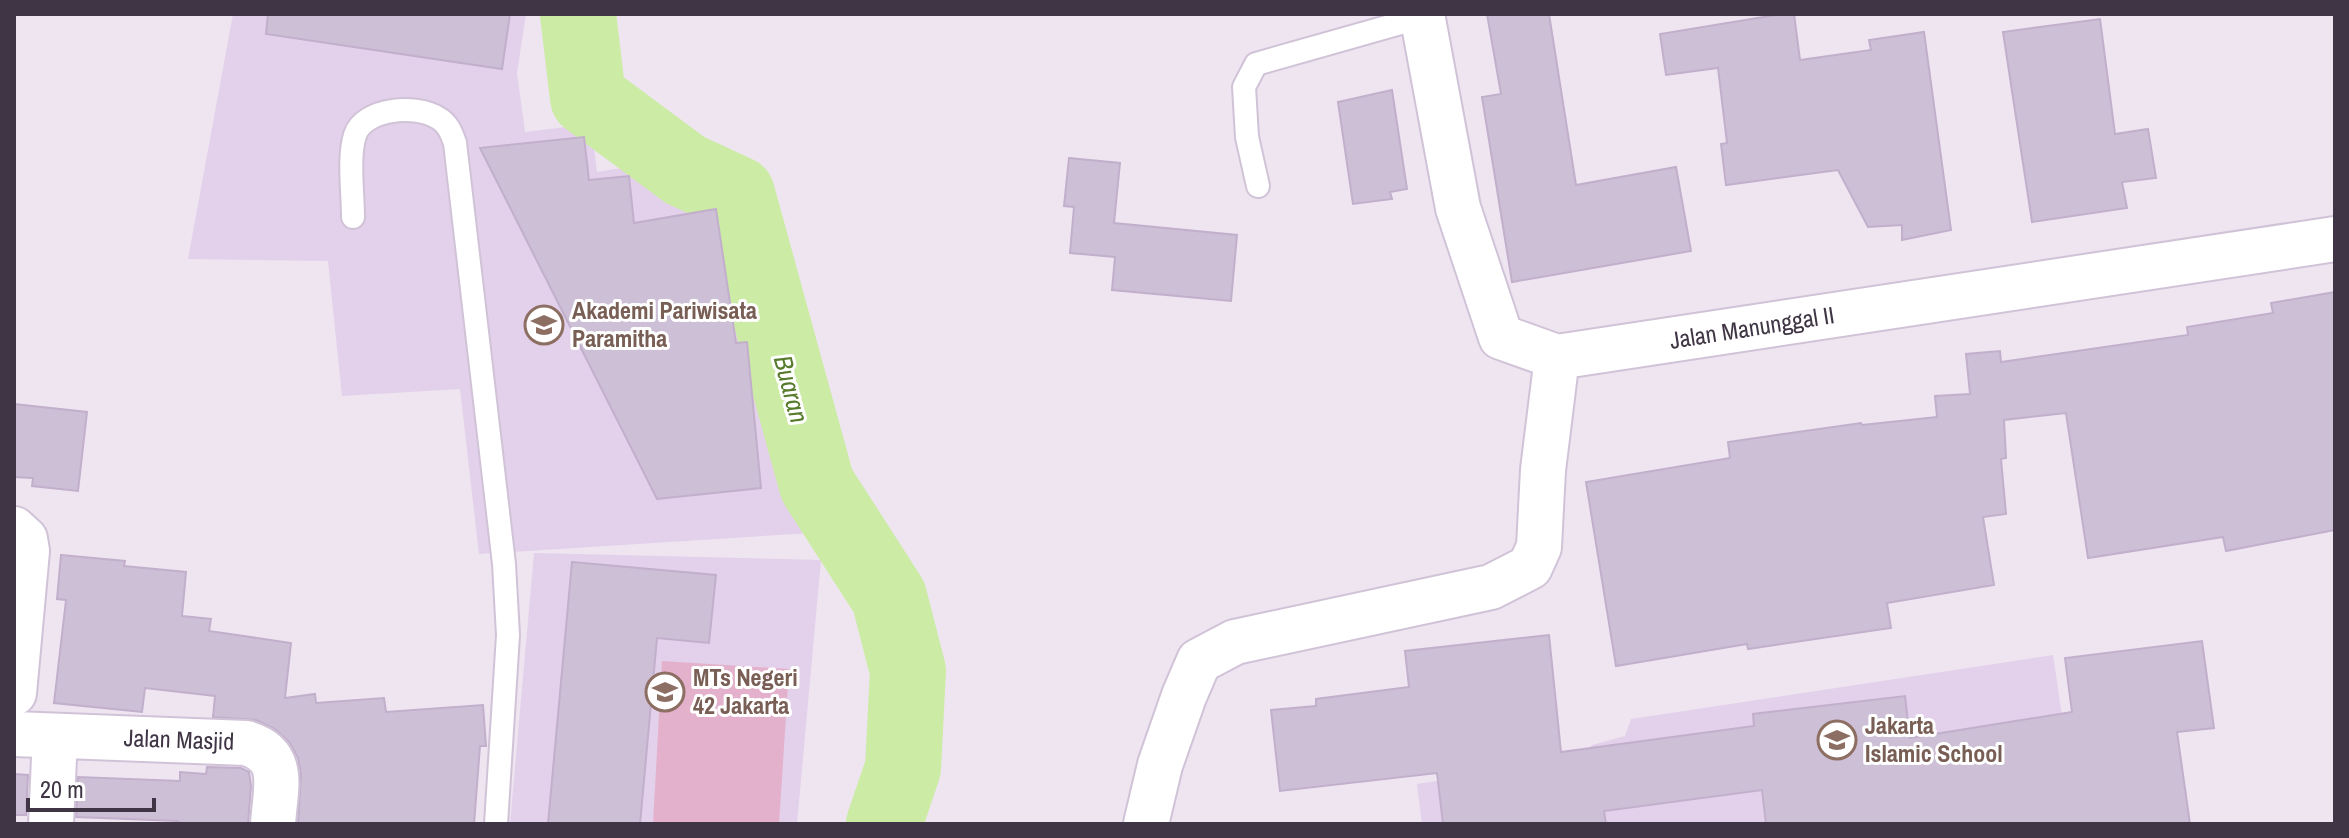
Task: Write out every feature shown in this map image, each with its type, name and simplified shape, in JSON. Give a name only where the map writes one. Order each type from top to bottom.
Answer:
[{"type":"street","name":"Jalan Manunggal II","points":[[1422,16],[1458,208],[1501,337],[1557,357],[2335,239]]},
{"type":"street","points":[[1146,824],[1160,765],[1199,661],[1235,642],[1491,587],[1530,567],[1539,547],[1543,470],[1557,357]]},
{"type":"street","points":[[14,529],[25,539],[27,551],[14,693]]},
{"type":"street","points":[[34,735],[51,824]]},
{"type":"street","name":"Jalan Masjid","points":[[34,735],[246,743],[262,748],[273,758],[276,770],[273,824]]},
{"type":"lane","points":[[1258,186],[1247,137],[1244,87],[1256,64],[1422,16]]},
{"type":"lane","points":[[353,217],[353,149],[355,134],[363,121],[400,110],[422,112],[438,118],[450,130],[455,143],[504,564],[508,635],[496,824]]},
{"type":"shaded area","name":"Akademi Pariwisata Paramitha","points":[[233,14],[526,14],[517,73],[525,132],[591,124],[597,172],[640,165],[721,209],[811,533],[479,554],[460,389],[342,396],[328,261],[188,259]]},
{"type":"shaded area","name":"MTs Negeri 42 Jakarta","points":[[534,553],[821,560],[797,824],[510,824]]},
{"type":"shaded area","name":"Jakarta Islamic School","points":[[2053,655],[2078,824],[1422,824],[1417,784],[1582,758],[1592,745],[1625,736],[1631,719]]},
{"type":"shaded area","points":[[662,661],[789,669],[779,824],[653,824]]},
{"type":"building","points":[[268,14],[510,14],[502,69],[266,34]]},
{"type":"building","points":[[1487,14],[1549,14],[1576,185],[1676,167],[1691,251],[1512,282],[1482,97],[1501,94]]},
{"type":"building","points":[[1794,14],[1800,60],[1871,50],[1869,40],[1924,32],[1951,230],[1902,240],[1902,225],[1868,227],[1838,170],[1726,185],[1721,144],[1727,143],[1718,68],[1666,75],[1660,34]]},
{"type":"building","points":[[2100,19],[2115,134],[2148,129],[2156,178],[2122,182],[2127,208],[2032,222],[2003,32]]},
{"type":"building","points":[[1392,90],[1407,189],[1390,192],[1392,199],[1353,204],[1338,102]]},
{"type":"building","points":[[584,137],[589,180],[629,176],[634,223],[716,209],[736,343],[747,342],[761,488],[657,499],[480,148]]},
{"type":"building","points":[[1069,158],[1120,163],[1114,223],[1237,235],[1231,301],[1112,290],[1115,257],[1070,253],[1074,207],[1064,206]]},
{"type":"building","points":[[2335,292],[2335,530],[2226,551],[2223,537],[2088,558],[2066,413],[2004,420],[2006,458],[2001,459],[2006,514],[1983,517],[1994,585],[1887,603],[1891,628],[1748,649],[1747,644],[1616,666],[1586,482],[1730,458],[1728,442],[1861,423],[1937,417],[1935,396],[1970,394],[1966,354],[2000,351],[2001,362],[2188,335],[2187,327],[2273,313],[2271,303]]},
{"type":"building","points":[[14,404],[87,412],[78,491],[32,486],[33,478],[14,477]]},
{"type":"building","points":[[61,555],[125,561],[124,566],[186,572],[182,616],[211,619],[209,631],[291,643],[285,698],[315,694],[316,703],[384,698],[386,712],[483,705],[486,746],[480,746],[474,824],[298,824],[301,774],[298,758],[290,743],[275,729],[256,720],[213,717],[215,696],[145,688],[142,712],[54,703],[66,600],[57,599]]},
{"type":"building","points":[[572,562],[716,575],[709,643],[657,638],[640,824],[548,824]]},
{"type":"building","points":[[1549,635],[1561,752],[1754,726],[1753,714],[1905,696],[1910,738],[2072,712],[2065,658],[2202,641],[2214,728],[2177,732],[2190,824],[1766,824],[1762,790],[1604,811],[1606,824],[1443,824],[1437,773],[1280,791],[1271,710],[1316,706],[1316,699],[1409,687],[1405,651]]},
{"type":"building","points":[[207,767],[241,768],[249,772],[248,824],[76,817],[78,777],[180,781],[180,772],[206,774]]},
{"type":"building","points":[[14,774],[28,775],[26,815],[14,815]]},
{"type":"waterway","name":"Buaran","points":[[578,14],[588,98],[685,170],[737,194],[817,485],[889,597],[908,671],[903,768],[884,824]]},
{"type":"place","name":"Akademi Pariwisata Paramitha","points":[[544,325]]},
{"type":"place","name":"MTs Negeri 42 Jakarta","points":[[665,692]]},
{"type":"place","name":"Jakarta Islamic School","points":[[1837,740]]}]
